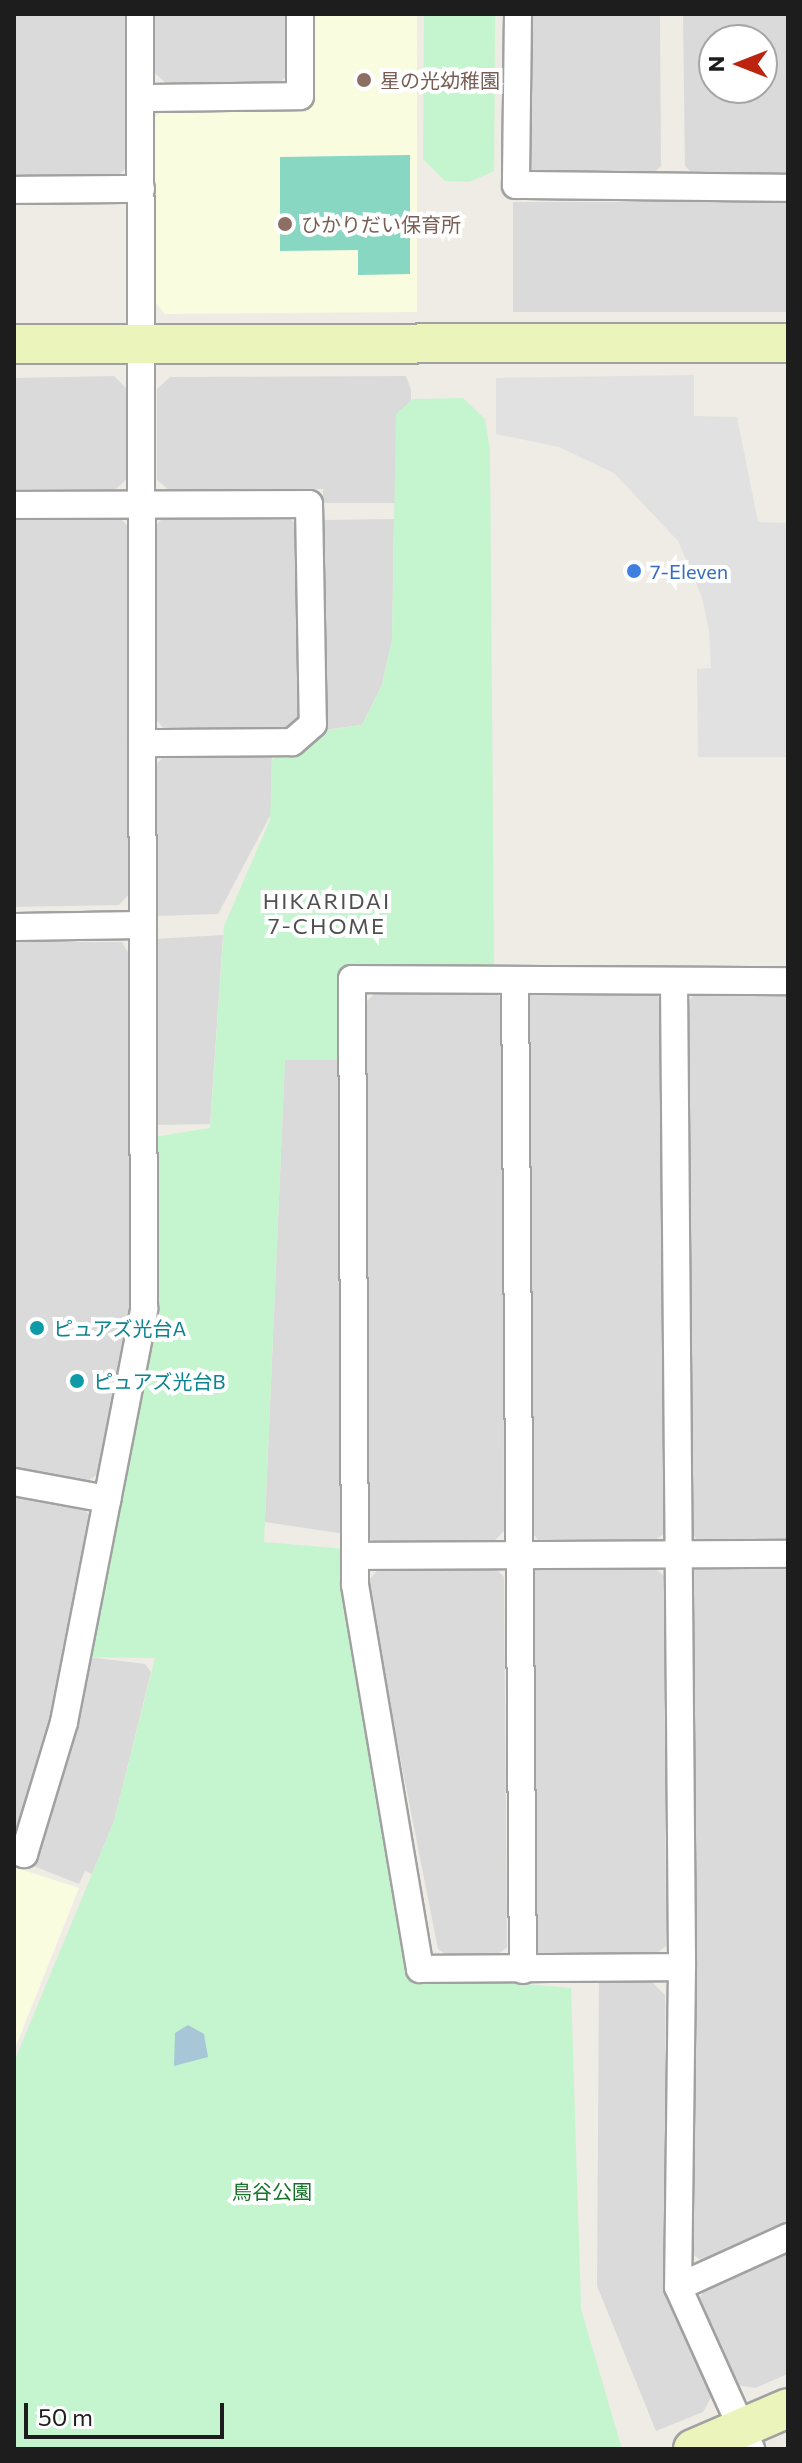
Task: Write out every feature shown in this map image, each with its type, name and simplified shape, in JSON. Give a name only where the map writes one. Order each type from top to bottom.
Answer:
[{"type":"street","points":[[14,1850],[24,1854],[64,1722],[144,1309],[140,14]]},
{"type":"street","points":[[141,98],[300,96],[300,14]]},
{"type":"street","points":[[518,14],[516,185],[788,188]]},
{"type":"street","points":[[14,190],[141,189]]},
{"type":"street","points":[[14,344],[788,343]]},
{"type":"street","points":[[14,505],[309,504],[313,724],[292,742],[142,743]]},
{"type":"street","points":[[14,927],[143,925]]},
{"type":"street","points":[[682,1967],[420,1969],[355,1585],[352,979],[674,983],[788,981]]},
{"type":"street","points":[[515,980],[516,1553],[523,1970]]},
{"type":"street","points":[[674,983],[675,1554],[682,1967],[678,2287],[746,2438]]},
{"type":"street","points":[[14,1482],[107,1499]]},
{"type":"street","points":[[355,1556],[788,1554]]},
{"type":"street","points":[[678,2287],[788,2237]]},
{"type":"street","points":[[693,2449],[746,2438],[788,2408]]},
{"type":"shaded area","points":[[14,14],[129,14],[128,166],[118,176],[14,177]]},
{"type":"shaded area","points":[[152,14],[290,14],[290,73],[280,82],[166,83],[152,71]]},
{"type":"shaded area","name":"ひかりだい保育所","points":[[311,14],[417,14],[417,312],[165,314],[154,301],[152,120],[164,108],[311,105]]},
{"type":"shaded area","points":[[524,14],[660,14],[661,166],[647,179],[539,179],[525,165]]},
{"type":"shaded area","points":[[683,14],[788,14],[788,177],[696,177],[685,166]]},
{"type":"shaded area","points":[[513,202],[788,202],[788,312],[513,312]]},
{"type":"shaded area","points":[[694,375],[694,416],[737,417],[758,522],[788,523],[788,757],[698,757],[697,669],[711,668],[709,631],[702,597],[678,541],[614,473],[559,447],[496,434],[496,378]]},
{"type":"shaded area","points":[[114,376],[127,389],[127,479],[112,492],[14,492],[14,378]]},
{"type":"shaded area","points":[[406,376],[411,390],[410,500],[403,503],[323,503],[323,489],[169,490],[157,480],[157,389],[170,377]]},
{"type":"shaded area","points":[[14,515],[119,516],[130,529],[130,893],[119,905],[14,907]]},
{"type":"shaded area","points":[[166,515],[287,515],[298,527],[300,717],[287,730],[165,730],[154,717],[154,527]]},
{"type":"shaded area","points":[[394,519],[392,639],[382,685],[362,725],[324,730],[324,520]]},
{"type":"shaded area","points":[[272,753],[271,814],[218,914],[155,916],[154,766],[167,754]]},
{"type":"shaded area","points":[[223,935],[210,1124],[157,1125],[154,939]]},
{"type":"shaded area","points":[[14,942],[122,942],[132,959],[134,1304],[98,1474],[85,1483],[14,1469]]},
{"type":"shaded area","points":[[378,990],[495,990],[503,1002],[504,1531],[494,1541],[375,1543],[369,1538],[366,1002]]},
{"type":"shaded area","points":[[532,990],[653,991],[664,1004],[666,1532],[654,1541],[539,1541],[529,1529],[527,1001]]},
{"type":"shaded area","points":[[695,993],[788,993],[788,1542],[699,1542],[688,1529],[688,1003]]},
{"type":"shaded area","points":[[285,1059],[343,1060],[345,1534],[265,1522]]},
{"type":"shaded area","points":[[14,1493],[82,1506],[92,1519],[52,1718],[20,1825],[14,1828]]},
{"type":"shaded area","points":[[539,1564],[651,1565],[664,1576],[666,1946],[650,1958],[540,1959],[530,1943],[528,1577]]},
{"type":"shaded area","points":[[788,1564],[788,2226],[701,2260],[690,2253],[689,1577],[698,1565]]},
{"type":"shaded area","points":[[492,1565],[504,1577],[507,1947],[495,1957],[451,1958],[438,1949],[366,1584],[380,1567]]},
{"type":"shaded area","points":[[88,1657],[145,1664],[151,1672],[114,1821],[92,1874],[85,1871],[79,1884],[31,1865],[61,1771]]},
{"type":"shaded area","points":[[14,1867],[79,1888],[14,2051]]},
{"type":"shaded area","points":[[599,1981],[652,1982],[665,1995],[668,2289],[713,2394],[703,2412],[656,2431],[597,2286]]},
{"type":"shaded area","points":[[788,2250],[788,2374],[755,2388],[736,2385],[698,2300],[709,2284]]},
{"type":"green space","points":[[424,14],[495,14],[494,171],[469,182],[445,181],[423,159]]},
{"type":"green space","points":[[410,155],[410,274],[358,275],[358,250],[280,251],[280,157]]},
{"type":"green space","name":"鳥谷公園","points":[[463,398],[485,419],[490,450],[494,969],[340,969],[338,1060],[285,1060],[264,1542],[346,1549],[413,1974],[571,1988],[581,2309],[622,2449],[14,2449],[14,2062],[114,1821],[155,1658],[88,1657],[157,1316],[154,1137],[210,1128],[224,926],[270,820],[272,760],[321,731],[362,725],[382,685],[392,639],[396,414],[413,399]]},
{"type":"water","points":[[188,2025],[204,2034],[208,2057],[174,2066],[175,2033]]},
{"type":"place","name":"星の光幼稚園","points":[[364,80]]},
{"type":"place","name":"ひかりだい保育所","points":[[285,224]]},
{"type":"place","name":"7-Eleven","points":[[634,571]]},
{"type":"place","name":"ピュアズ光台A","points":[[37,1328]]},
{"type":"place","name":"ピュアズ光台B","points":[[77,1381]]},
{"type":"district","name":"HIKARIDAI 7-CHOME","points":[[327,912]]}]
